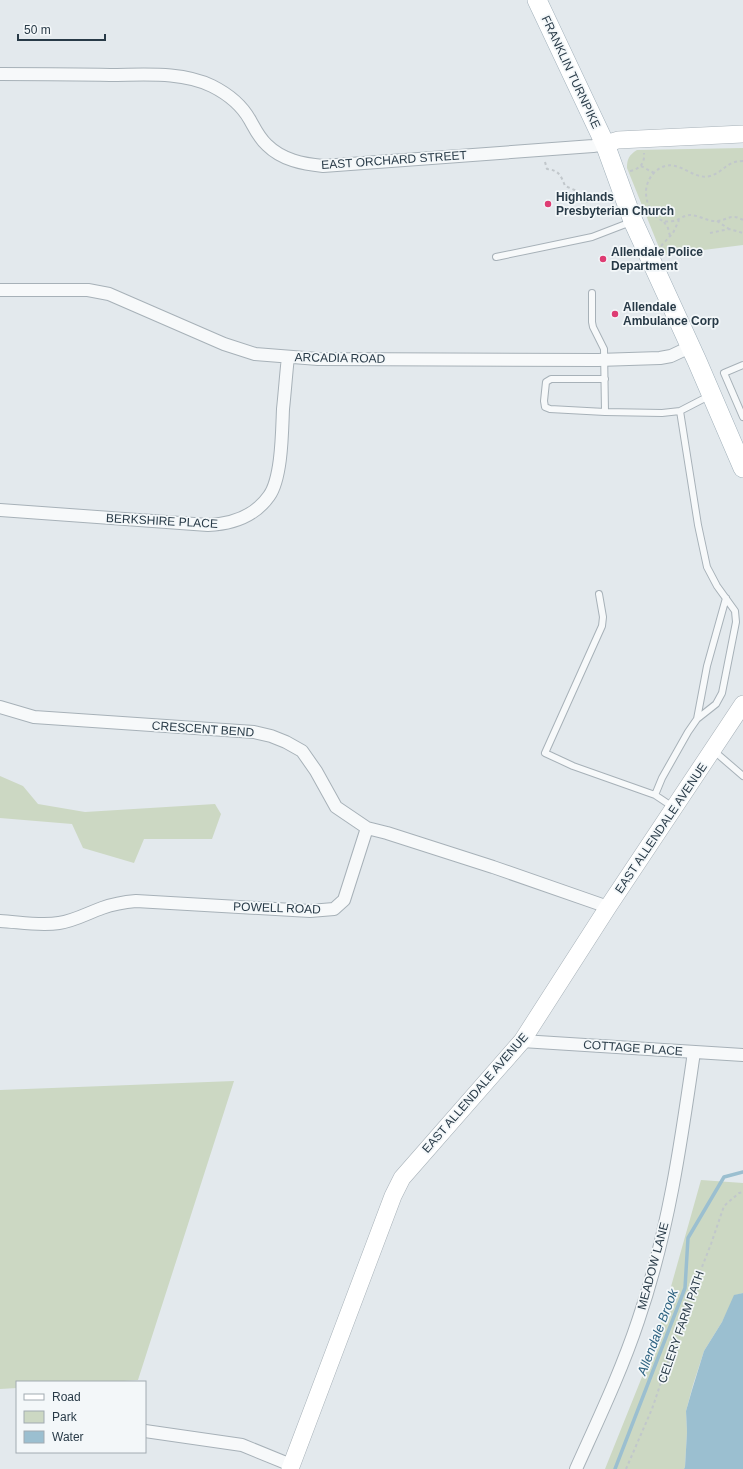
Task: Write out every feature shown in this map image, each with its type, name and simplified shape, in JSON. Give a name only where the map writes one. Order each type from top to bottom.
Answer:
[{"type":"main road","name":"FRANKLIN TURNPIKE","points":[[538,0],[605,144],[633,221],[734,441],[743,468]]},
{"type":"main road","points":[[605,144],[618,140],[743,134]]},
{"type":"main road","name":"EAST ALLENDALE AVENUE","points":[[290,1467],[392,1196],[402,1178],[522,1041],[743,704]]},
{"type":"street","name":"EAST ORCHARD STREET","points":[[0,74],[167,75],[197,81],[210,85],[237,102],[256,132],[268,146],[284,156],[301,163],[331,165],[605,144]]},
{"type":"street","name":"ARCADIA ROAD","points":[[0,290],[88,290],[109,294],[224,344],[255,354],[288,357],[318,359],[605,360],[660,358],[671,356],[690,347]]},
{"type":"street","name":"BERKSHIRE PLACE","points":[[0,510],[208,525],[230,522],[248,515],[261,505],[270,495],[276,481],[282,434],[288,357]]},
{"type":"street","name":"CRESCENT BEND","points":[[0,707],[34,717],[254,732],[272,736],[302,751],[316,771],[336,807],[367,828]]},
{"type":"street","points":[[367,828],[493,867],[608,908]]},
{"type":"street","name":"POWELL ROAD","points":[[0,921],[43,924],[58,923],[76,919],[118,903],[136,901],[310,911],[334,909],[344,900],[367,828]]},
{"type":"street","name":"COTTAGE PLACE","points":[[522,1041],[743,1055]]},
{"type":"street","name":"MEADOW LANE","points":[[576,1469],[623,1364],[652,1278],[663,1234],[680,1148],[694,1052]]},
{"type":"street","points":[[146,1431],[242,1445],[290,1467]]},
{"type":"lane","points":[[496,258],[592,237],[633,221]]},
{"type":"lane","points":[[592,293],[592,322],[596,334],[603,344],[605,360],[605,412]]},
{"type":"lane","points":[[743,365],[724,373],[743,417]]},
{"type":"lane","points":[[606,379],[551,379],[546,382],[544,401],[546,407],[550,409],[605,412],[662,413],[680,411],[700,399],[712,394]]},
{"type":"lane","points":[[655,794],[665,772],[688,732],[698,719],[716,704],[722,693],[736,622],[735,611],[717,586],[706,560],[698,525],[680,411]]},
{"type":"lane","points":[[599,594],[603,617],[602,626],[545,753],[573,766],[655,794],[674,808]]},
{"type":"lane","points":[[698,719],[707,666],[726,598]]},
{"type":"lane","points":[[713,750],[743,776]]},
{"type":"path","points":[[625,171],[635,170],[641,166],[644,159],[643,150]]},
{"type":"path","points":[[545,157],[547,169],[557,172],[561,176],[565,186],[577,191],[587,202],[614,195]]},
{"type":"path","points":[[670,238],[668,228],[663,221],[652,213],[647,202],[646,188],[654,173],[661,168],[679,166],[693,174],[704,177],[716,174],[733,162],[743,161]]},
{"type":"path","points":[[641,166],[654,173]]},
{"type":"path","points":[[663,221],[669,222],[691,215],[717,221],[729,229],[743,233]]},
{"type":"path","points":[[717,221],[732,216],[743,220]]},
{"type":"path","points":[[657,248],[663,245],[670,238],[679,219]]},
{"type":"path","points":[[710,233],[729,229]]},
{"type":"path","name":"CELERY FARM PATH","points":[[626,1469],[652,1410],[689,1300],[724,1206],[739,1192],[743,1192]]},
{"type":"green space","points":[[743,148],[743,245],[664,255],[658,245],[627,168],[627,162],[630,156],[637,150]]},
{"type":"green space","points":[[0,776],[23,786],[38,804],[85,812],[215,804],[221,814],[212,839],[144,839],[134,863],[83,848],[72,824],[0,818]]},
{"type":"green space","points":[[234,1081],[138,1380],[16,1381],[16,1388],[0,1389],[0,1090]]},
{"type":"green space","points":[[701,1180],[743,1183],[743,1293],[736,1295],[722,1322],[704,1351],[686,1411],[687,1432],[684,1469],[605,1469],[654,1347]]},
{"type":"water","points":[[743,1293],[743,1469],[684,1469],[687,1432],[686,1411],[704,1351],[722,1322],[734,1295]]},
{"type":"waterway","name":"Allendale Brook","points":[[615,1469],[685,1288],[688,1238],[724,1177],[743,1172]]},
{"type":"place","name":"Highlands Presbyterian Church","points":[[548,204]]},
{"type":"place","name":"Allendale Police Department","points":[[603,259]]},
{"type":"place","name":"Allendale Ambulance Corp","points":[[615,314]]}]
